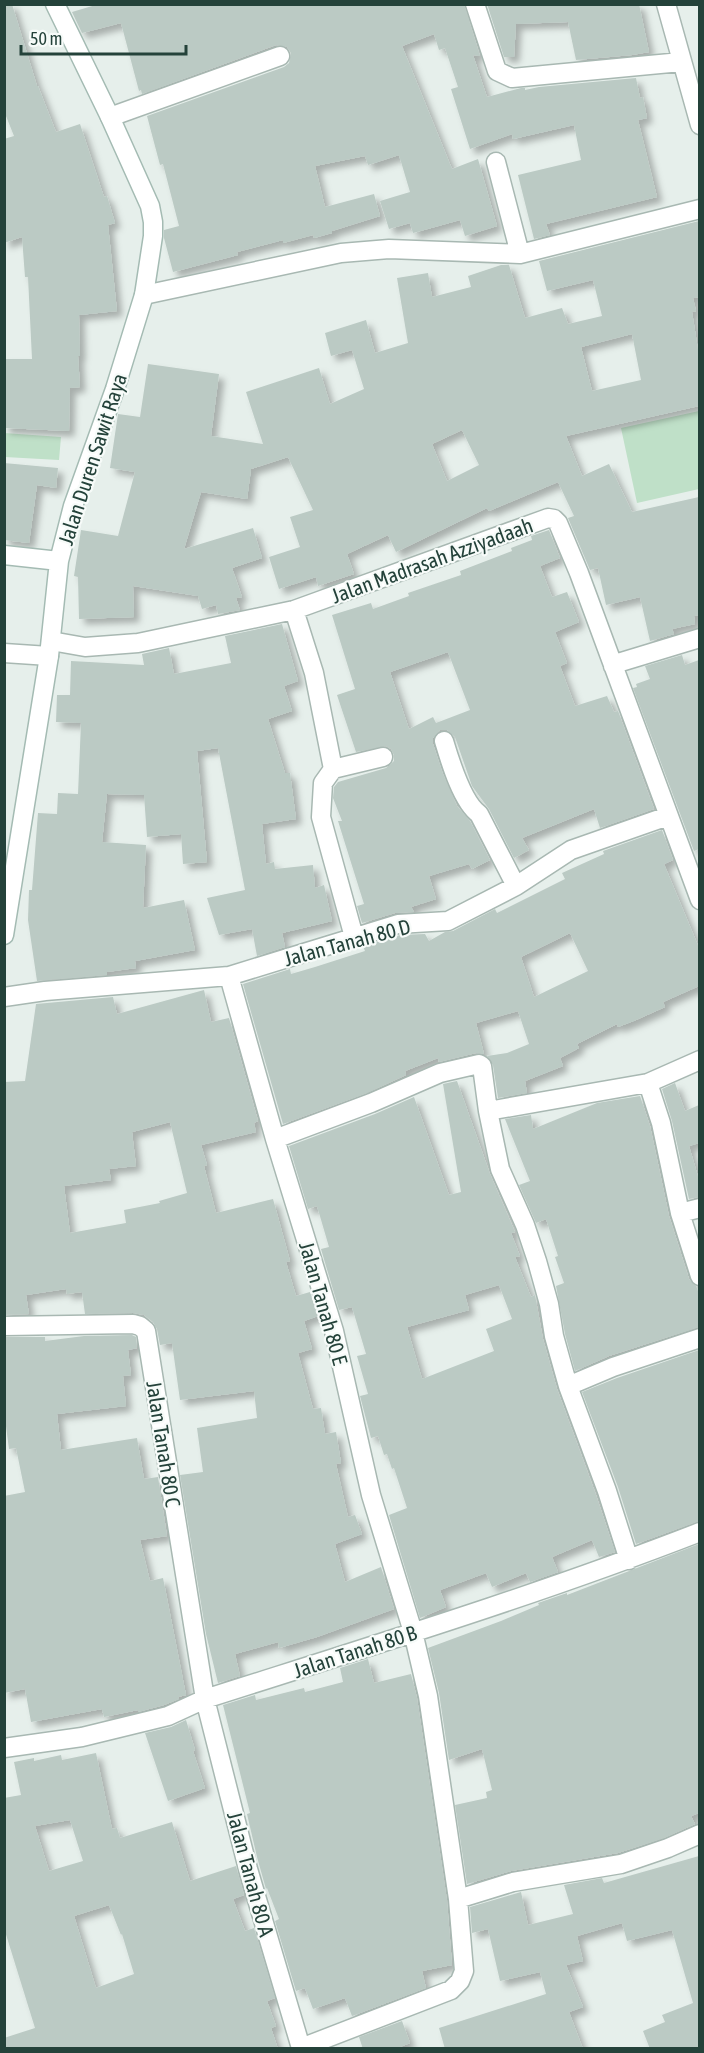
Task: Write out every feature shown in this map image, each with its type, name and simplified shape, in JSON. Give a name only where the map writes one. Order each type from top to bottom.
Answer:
[{"type":"street","name":"Jalan Duren Sawit Raya","points":[[4,935],[10,859],[50,649],[59,561],[73,506],[115,389],[144,296],[153,236],[150,206],[55,4]]},
{"type":"street","points":[[475,4],[497,71],[512,78],[681,62]]},
{"type":"street","points":[[666,4],[698,120]]},
{"type":"street","points":[[110,117],[280,56]]},
{"type":"street","points":[[496,162],[520,254]]},
{"type":"street","points":[[144,296],[341,254],[389,249],[520,254],[699,209]]},
{"type":"street","name":"Jalan Madrasah Azziyadaah","points":[[4,653],[138,643],[294,610],[548,518],[554,519],[562,533],[613,666],[699,900]]},
{"type":"street","points":[[4,555],[59,561]]},
{"type":"street","points":[[294,610],[314,673],[333,769]]},
{"type":"street","points":[[613,666],[699,638]]},
{"type":"street","points":[[444,741],[455,776],[473,808],[479,814],[516,886]]},
{"type":"street","points":[[354,937],[321,818],[323,783],[333,769],[383,757]]},
{"type":"street","name":"Jalan Tanah 80 D","points":[[4,997],[45,991],[229,976],[398,924],[448,921],[516,886],[571,850],[668,816]]},
{"type":"street","name":"Jalan Tanah 80 E","points":[[229,976],[275,1139],[334,1331],[371,1495],[413,1632],[428,1696],[458,1899],[464,1971],[460,1981],[451,1990],[301,2048]]},
{"type":"street","points":[[488,1111],[648,1083],[699,1060]]},
{"type":"street","points":[[275,1139],[371,1103],[440,1073],[479,1064],[483,1070],[488,1111],[500,1169],[525,1225],[549,1304],[554,1336],[568,1386],[607,1491],[629,1560]]},
{"type":"street","points":[[648,1083],[663,1132],[680,1213],[699,1276]]},
{"type":"street","points":[[680,1213],[699,1208]]},
{"type":"street","name":"Jalan Tanah 80 C","points":[[4,1326],[133,1324],[146,1331],[205,1699]]},
{"type":"street","points":[[568,1386],[613,1367],[699,1338]]},
{"type":"street","name":"Jalan Tanah 80 B","points":[[4,1748],[82,1737],[168,1716],[205,1699],[629,1560],[699,1532]]},
{"type":"street","name":"Jalan Tanah 80 A","points":[[205,1699],[248,1869],[301,2048]]},
{"type":"street","points":[[458,1899],[513,1882],[621,1864],[668,1848],[699,1834]]},
{"type":"green space","points":[[699,411],[699,489],[637,503],[621,428]]},
{"type":"green space","points":[[4,433],[61,437],[59,460],[5,457]]},
{"type":"building","points":[[4,4],[12,4],[37,86],[56,132],[80,124],[115,223],[108,225],[117,311],[79,315],[80,387],[70,388],[69,431],[4,428],[4,359],[32,359],[28,277],[25,277],[22,237],[4,243],[4,139],[14,136],[4,111]]},
{"type":"building","points":[[99,4],[464,4],[480,56],[473,55],[487,97],[521,88],[525,90],[636,78],[647,118],[638,120],[657,197],[546,224],[550,235],[534,239],[518,175],[581,160],[574,125],[513,139],[512,134],[470,149],[451,89],[458,87],[445,48],[439,50],[434,34],[402,46],[452,169],[478,159],[497,226],[465,236],[460,220],[413,233],[410,223],[389,229],[380,201],[410,192],[399,155],[368,165],[365,156],[315,166],[325,207],[374,194],[380,216],[314,238],[313,235],[283,243],[283,240],[237,252],[238,255],[173,272],[164,230],[179,226],[163,164],[160,165],[147,116],[284,67],[289,63],[291,53],[287,47],[276,45],[142,94],[141,90],[139,91],[121,23],[82,33],[72,12]]},
{"type":"building","points":[[487,4],[639,4],[649,52],[576,60],[568,22],[516,24],[514,57],[504,57]]},
{"type":"building","points":[[699,221],[699,297],[693,298],[696,311],[692,312],[699,356],[699,406],[566,436],[582,476],[609,464],[632,512],[699,497],[699,615],[694,616],[695,624],[672,629],[674,634],[650,641],[640,597],[606,605],[598,568],[590,570],[568,518],[574,516],[558,482],[489,511],[487,508],[396,552],[388,535],[347,554],[354,574],[318,586],[316,577],[279,589],[269,557],[300,547],[290,517],[313,510],[288,457],[251,469],[247,499],[201,492],[184,549],[253,528],[262,558],[232,568],[242,597],[236,598],[240,610],[218,614],[216,605],[202,609],[198,596],[133,586],[134,617],[79,619],[78,577],[74,576],[81,530],[118,536],[135,472],[110,468],[118,414],[140,417],[148,364],[219,374],[211,436],[263,444],[246,392],[319,368],[330,404],[364,389],[352,350],[331,356],[325,333],[366,320],[375,353],[408,343],[397,278],[428,273],[432,297],[471,287],[468,276],[501,265],[509,265],[525,318],[562,308],[568,324],[602,316],[593,280],[547,291],[539,261]],"holes":[[[632,334],[641,380],[592,391],[581,347]],[[462,430],[479,465],[447,481],[432,444]]]},
{"type":"building","points":[[4,463],[58,468],[56,488],[37,485],[29,543],[4,540]]},
{"type":"building","points":[[549,530],[560,558],[540,566],[552,597],[567,592],[579,622],[555,632],[567,663],[560,666],[575,706],[607,696],[614,712],[618,711],[654,809],[600,828],[594,809],[522,838],[529,850],[514,858],[489,809],[472,786],[455,737],[447,730],[440,730],[433,738],[433,744],[443,774],[457,806],[470,821],[490,860],[472,869],[469,864],[429,876],[436,899],[411,907],[414,912],[395,913],[362,923],[357,906],[364,904],[338,821],[342,821],[333,798],[334,787],[338,782],[386,768],[394,761],[394,755],[386,746],[356,752],[337,695],[355,689],[332,615],[371,603],[373,609],[409,596],[408,593],[461,575],[460,571],[512,551],[511,548],[532,540],[531,536]],"holes":[[[448,652],[470,710],[436,723],[433,717],[409,729],[390,672]]]},
{"type":"building","points":[[282,624],[298,681],[284,686],[292,711],[268,719],[285,773],[290,773],[296,819],[262,824],[266,864],[274,862],[275,869],[313,865],[315,888],[324,885],[332,921],[282,933],[285,947],[257,956],[252,929],[219,935],[207,898],[245,890],[218,748],[197,751],[207,862],[183,864],[181,834],[147,837],[144,795],[107,794],[102,842],[146,845],[143,908],[184,900],[195,950],[135,961],[136,968],[107,972],[107,975],[37,981],[28,920],[38,813],[57,814],[58,793],[78,794],[81,723],[56,722],[57,695],[70,695],[71,661],[144,665],[142,654],[169,648],[174,674],[231,663],[225,636]]},
{"type":"building","points":[[682,655],[685,665],[699,660],[699,849],[694,851],[633,688],[637,687],[636,684],[650,679],[645,666]]},
{"type":"building","points":[[662,830],[673,860],[664,864],[699,948],[699,986],[663,1002],[665,1007],[618,1027],[617,1024],[577,1044],[579,1048],[560,1058],[563,1066],[525,1081],[527,1093],[498,1098],[493,1065],[487,1056],[507,1053],[529,1044],[518,1011],[476,1023],[484,1054],[476,1053],[439,1062],[438,1058],[405,1071],[406,1075],[367,1093],[283,1124],[243,984],[290,969],[291,974],[315,967],[365,951],[363,946],[400,935],[425,934],[429,941],[495,909],[497,913],[565,879],[562,873],[604,854],[603,851]],"holes":[[[570,933],[588,971],[534,997],[521,957]]]},
{"type":"building","points":[[204,990],[211,1022],[229,1018],[258,1121],[254,1123],[256,1132],[201,1145],[216,1213],[273,1199],[290,1261],[286,1262],[296,1296],[310,1292],[318,1316],[304,1321],[312,1349],[298,1353],[313,1409],[321,1408],[325,1434],[336,1432],[341,1463],[336,1464],[348,1517],[355,1515],[362,1534],[335,1544],[345,1582],[381,1567],[394,1609],[279,1648],[278,1642],[235,1654],[240,1676],[218,1683],[206,1634],[180,1475],[203,1472],[197,1428],[257,1418],[254,1391],[180,1400],[172,1343],[160,1345],[153,1322],[144,1315],[133,1313],[85,1314],[82,1292],[67,1294],[66,1289],[26,1295],[29,1314],[4,1315],[4,1082],[25,1081],[36,1004],[113,997],[117,1014]],"holes":[[[170,1122],[187,1193],[159,1201],[160,1203],[124,1210],[126,1223],[70,1233],[64,1186],[111,1180],[109,1169],[136,1166],[132,1132]]]},
{"type":"building","points":[[457,1081],[490,1174],[515,1232],[511,1233],[520,1256],[515,1257],[531,1297],[535,1295],[543,1339],[557,1389],[615,1552],[599,1557],[592,1540],[552,1557],[558,1572],[530,1582],[526,1573],[492,1587],[486,1573],[440,1590],[446,1607],[420,1618],[389,1515],[407,1508],[394,1468],[392,1469],[387,1454],[384,1455],[378,1436],[371,1438],[360,1396],[368,1394],[357,1356],[366,1354],[352,1307],[339,1310],[321,1249],[329,1247],[317,1206],[308,1209],[289,1146],[414,1097],[449,1195],[461,1192],[443,1084]],"holes":[[[499,1285],[512,1319],[486,1329],[494,1351],[422,1379],[407,1327],[469,1310],[465,1295]]]},
{"type":"building","points":[[675,1083],[685,1111],[699,1105],[699,1143],[689,1146],[699,1180],[699,1197],[689,1199],[672,1121],[662,1089]]},
{"type":"building","points":[[640,1096],[650,1126],[669,1216],[689,1279],[696,1286],[699,1294],[699,1327],[609,1356],[575,1371],[556,1286],[564,1283],[555,1257],[558,1256],[546,1219],[536,1223],[519,1185],[530,1181],[505,1119],[531,1115],[533,1129],[597,1103]]},
{"type":"building","points":[[132,1335],[136,1337],[137,1348],[128,1350],[131,1375],[123,1376],[126,1406],[57,1414],[61,1450],[137,1438],[144,1479],[158,1477],[167,1536],[140,1540],[150,1581],[163,1578],[186,1695],[164,1705],[138,1712],[138,1710],[104,1717],[102,1709],[31,1722],[25,1689],[4,1693],[4,1496],[25,1492],[16,1448],[9,1449],[4,1411],[4,1337],[45,1337],[45,1341],[84,1336]]},
{"type":"building","points":[[699,1350],[699,1521],[636,1544],[618,1487],[582,1392]]},
{"type":"building","points":[[699,1544],[699,1813],[691,1816],[695,1824],[664,1838],[618,1853],[511,1871],[467,1884],[455,1805],[487,1798],[486,1792],[492,1790],[482,1749],[449,1760],[439,1693],[428,1648],[501,1621],[539,1605],[538,1603],[567,1593],[567,1595]]},
{"type":"building","points":[[368,1659],[374,1683],[411,1674],[417,1698],[447,1900],[452,1965],[422,1971],[426,1988],[352,2016],[345,1998],[313,2009],[305,1988],[296,1991],[275,1921],[279,1919],[266,1889],[257,1857],[247,1814],[250,1813],[223,1705],[255,1695],[256,1700],[304,1688],[305,1692],[343,1682],[340,1668]]},
{"type":"building","points":[[186,1720],[205,1788],[168,1801],[145,1733],[171,1727]]},
{"type":"building","points":[[96,1753],[112,1829],[117,1828],[120,1838],[172,1822],[190,1881],[236,1866],[244,1895],[233,1899],[245,1931],[254,1928],[275,1998],[267,2001],[276,2026],[271,2028],[278,2049],[4,2049],[4,2038],[35,2028],[4,1928],[4,1798],[21,1795],[14,1762],[34,1758],[34,1761],[61,1755],[62,1760]],"holes":[[[70,1820],[83,1861],[49,1871],[35,1826]],[[109,1905],[122,1934],[134,1974],[96,1988],[74,1916]]]},
{"type":"building","points":[[699,1856],[699,2049],[650,2049],[643,2031],[665,2022],[662,2015],[693,2003],[672,1930],[627,1941],[622,1923],[577,1936],[583,1961],[566,1965],[583,2007],[569,2012],[583,2049],[445,2049],[439,2028],[546,1994],[540,1972],[500,1981],[488,1929],[472,1933],[470,1907],[521,1892],[528,1925],[573,1914],[564,1885],[602,1878],[604,1883]]},
{"type":"building","points":[[402,2021],[410,2043],[395,2049],[363,2049],[359,2037]]}]
